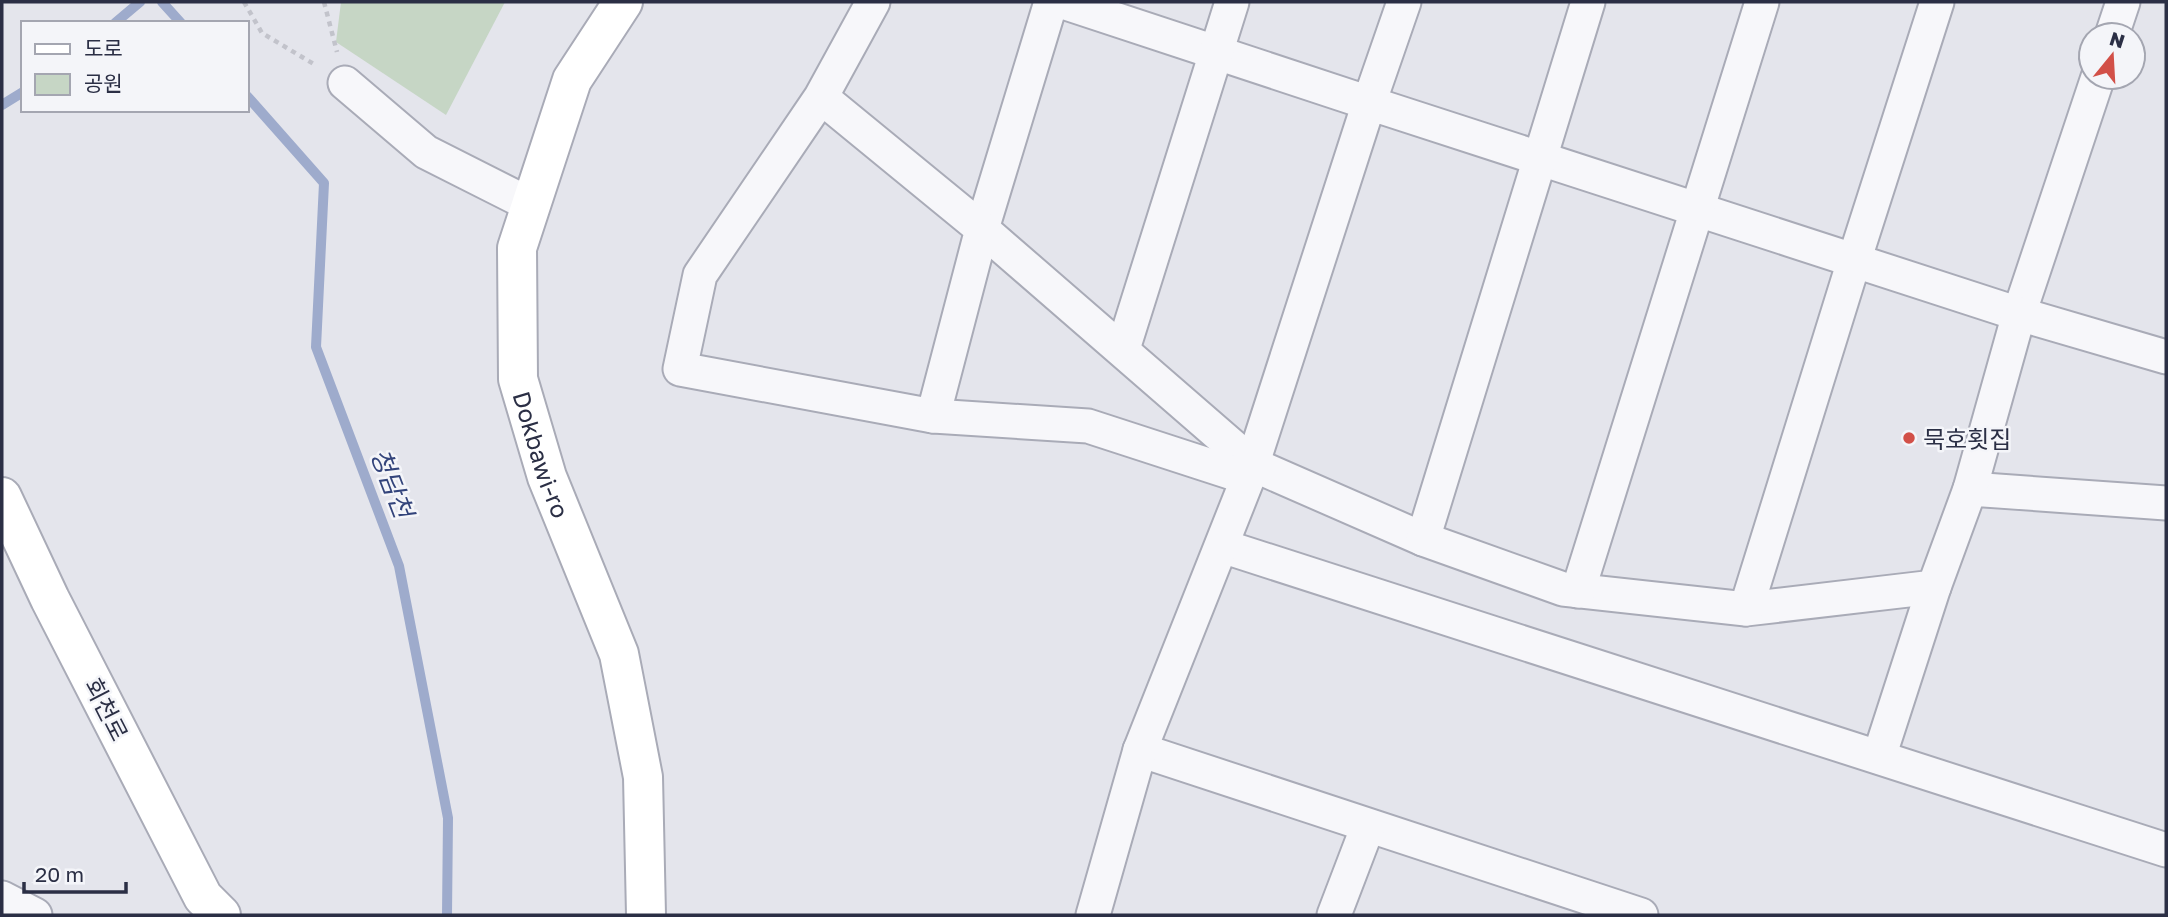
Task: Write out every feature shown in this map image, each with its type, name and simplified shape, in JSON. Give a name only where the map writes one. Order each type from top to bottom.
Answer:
[{"type":"main road","name":"Dokbawi-ro","points":[[623,2],[572,80],[517,248],[518,379],[547,477],[619,654],[643,777],[646,915]]},
{"type":"main road","name":"회천로","points":[[2,497],[50,599],[212,906]]},
{"type":"street","points":[[873,2],[821,97],[700,275],[680,369],[933,416],[1088,426],[1251,471],[1423,539],[1563,589],[1746,609],[1934,587]]},
{"type":"street","points":[[933,416],[982,229],[1051,2]]},
{"type":"street","points":[[1063,2],[1854,261],[2019,314],[2166,357]]},
{"type":"street","points":[[1123,349],[1232,2]]},
{"type":"street","points":[[1093,915],[1140,750],[1251,471],[1404,2]]},
{"type":"street","points":[[1423,539],[1588,2]]},
{"type":"street","points":[[1578,591],[1762,2]]},
{"type":"street","points":[[1746,609],[1937,2]]},
{"type":"street","points":[[2117,21],[2123,2]]},
{"type":"street","points":[[345,83],[426,152],[531,205]]},
{"type":"street","points":[[1879,757],[1934,587],[1970,489],[2019,314],[2093,91]]},
{"type":"street","points":[[821,97],[1123,349],[1251,471]]},
{"type":"street","points":[[1970,489],[2166,503]]},
{"type":"street","points":[[1222,546],[2166,850]]},
{"type":"street","points":[[1140,750],[1368,826],[1573,905],[1641,915]]},
{"type":"street","points":[[1334,915],[1368,826]]},
{"type":"street","points":[[2,898],[35,915]]},
{"type":"path","points":[[244,2],[262,33],[345,83]]},
{"type":"path","points":[[324,2],[345,83]]},
{"type":"green space","points":[[341,2],[505,2],[446,115],[336,42]]},
{"type":"waterway","points":[[117,21],[140,2]]},
{"type":"waterway","name":"청담천","points":[[162,2],[179,21]]},
{"type":"waterway","points":[[2,105],[21,93]]},
{"type":"waterway","name":"청담천","points":[[248,97],[324,183],[316,347],[399,566],[448,818],[447,915]]},
{"type":"place","name":"묵호횟집","points":[[1909,438]]}]
